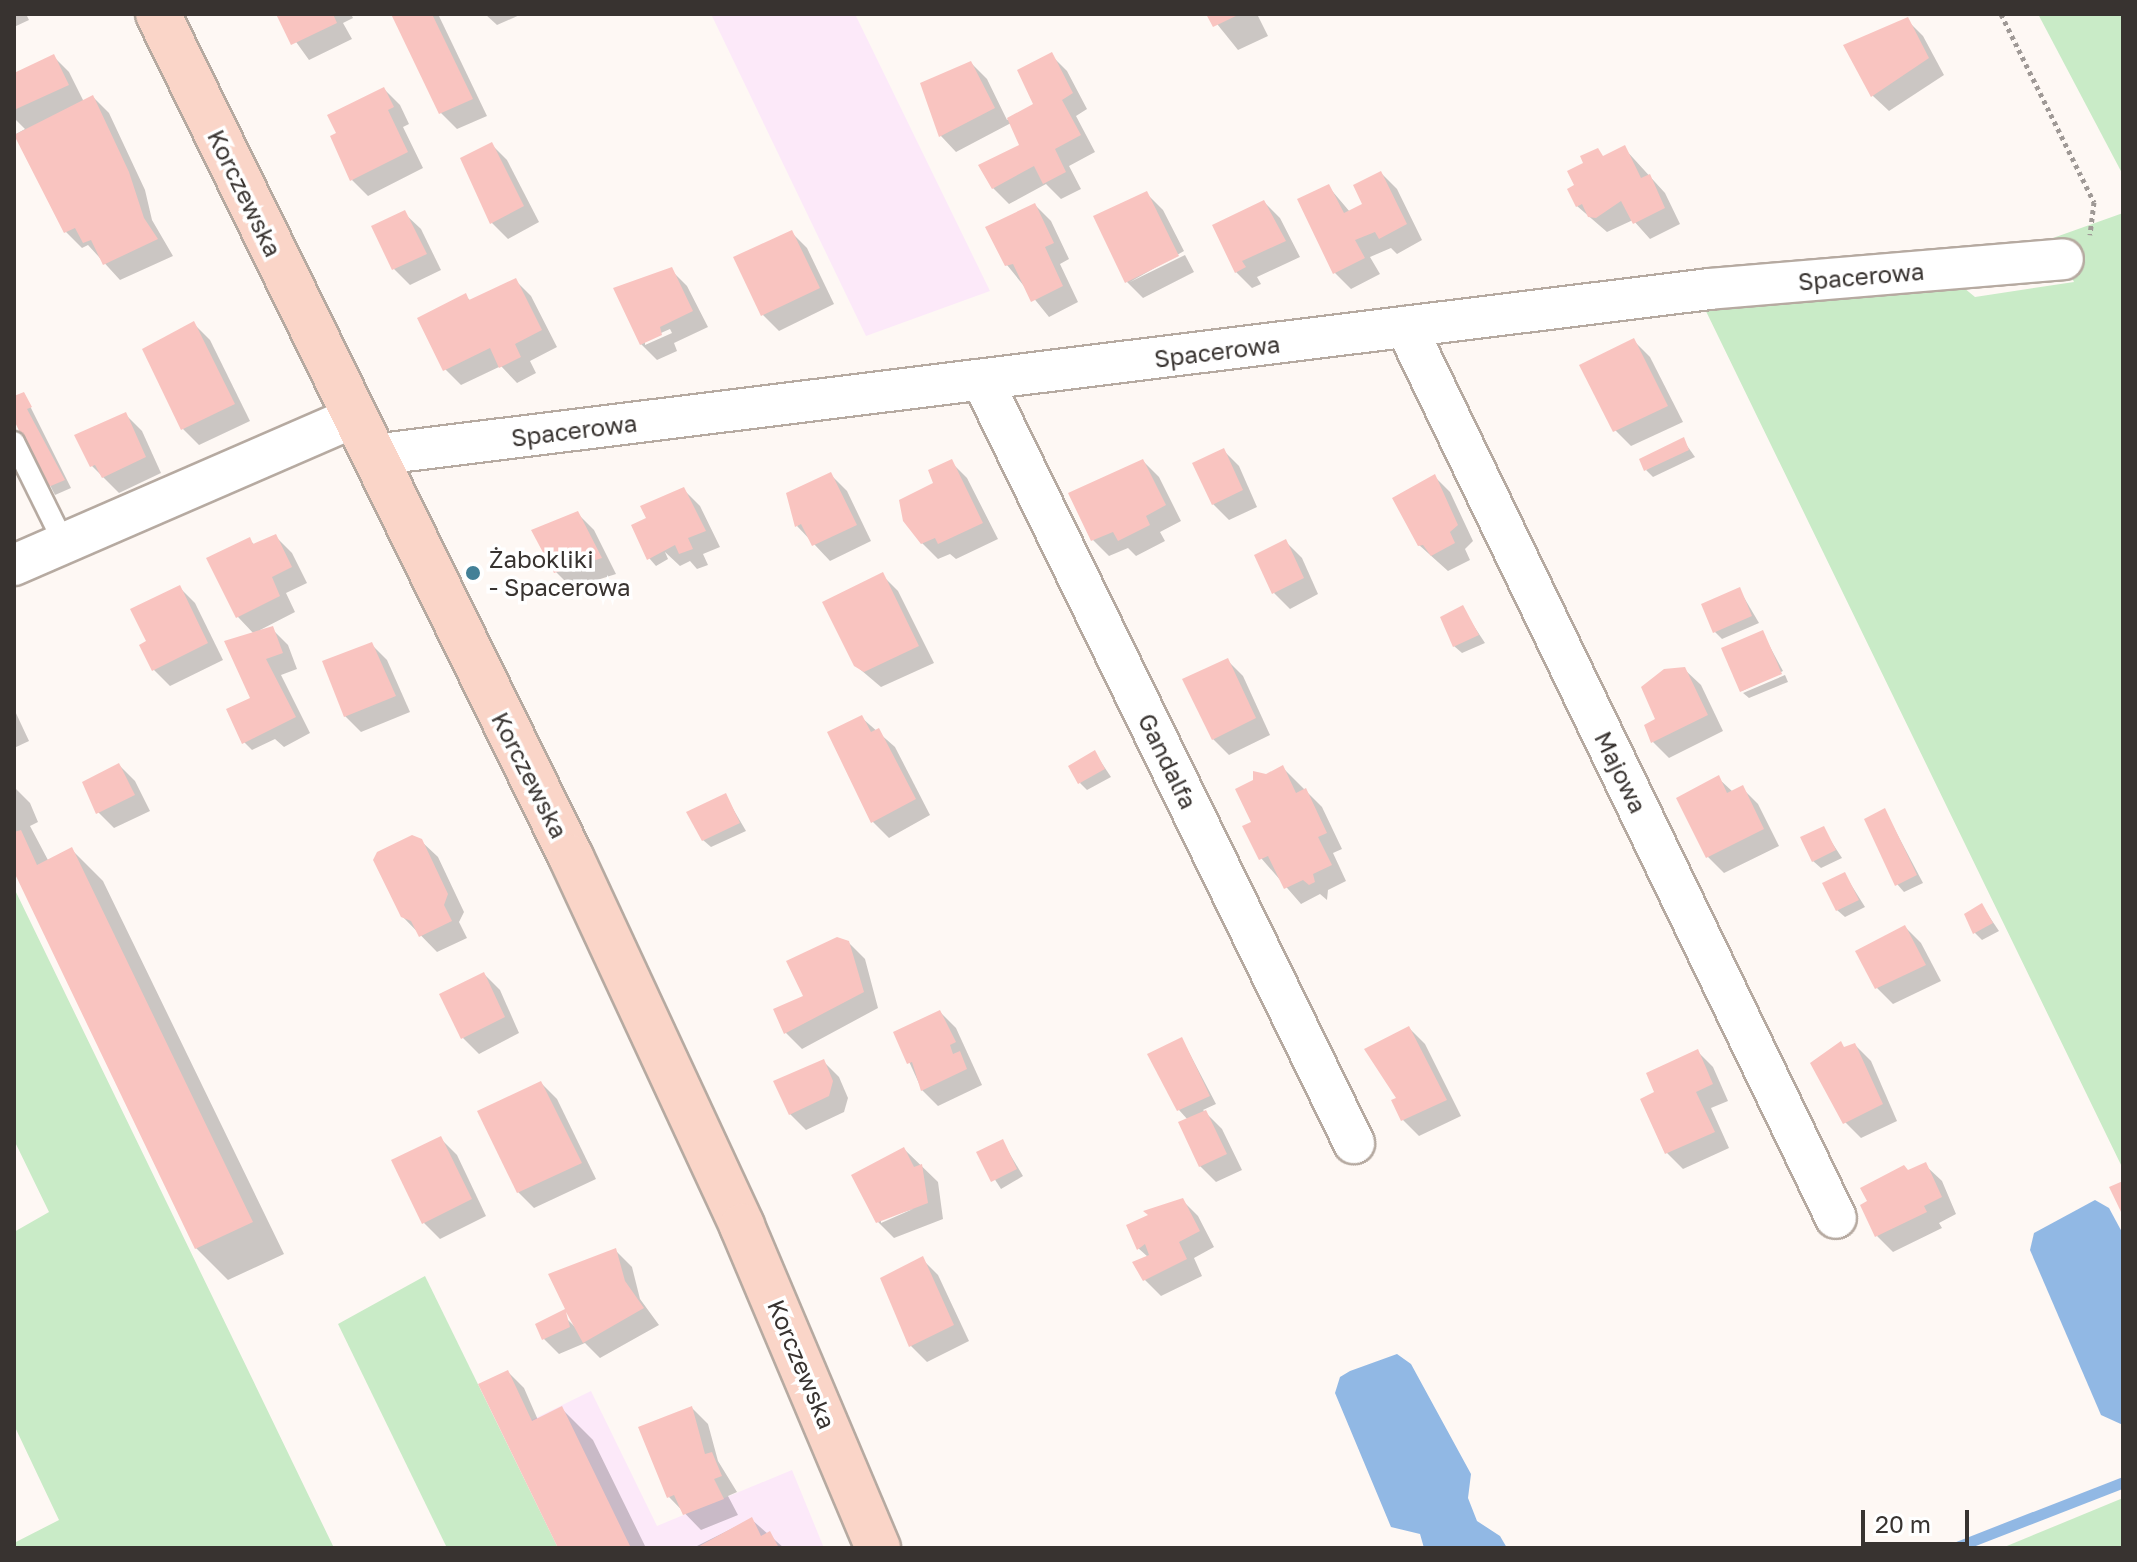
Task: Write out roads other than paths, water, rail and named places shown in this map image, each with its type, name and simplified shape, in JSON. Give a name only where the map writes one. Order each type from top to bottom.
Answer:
[{"type":"street","name":"Korczewska","points":[[158,14],[571,857],[742,1226],[878,1548]]},
{"type":"street","name":"Spacerowa","points":[[14,565],[64,543],[364,436],[982,380],[1709,289],[2063,259]]},
{"type":"street","name":"Majowa","points":[[1406,327],[1836,1218]]},
{"type":"street","name":"Gandalfa","points":[[982,380],[1354,1143]]},
{"type":"lane","points":[[14,442],[64,543]]},
{"type":"water","points":[[2095,1200],[2109,1208],[2123,1234],[2123,1425],[2101,1415],[2030,1250],[2034,1233]]},
{"type":"water","points":[[1397,1354],[1411,1364],[1471,1474],[1468,1498],[1477,1521],[1500,1536],[1507,1548],[1424,1548],[1420,1534],[1391,1527],[1335,1393],[1340,1377]]},
{"type":"waterway","points":[[1954,1548],[2123,1482]]},
{"type":"place","name":"Żabokliki - Spacerowa","points":[[473,573]]}]
